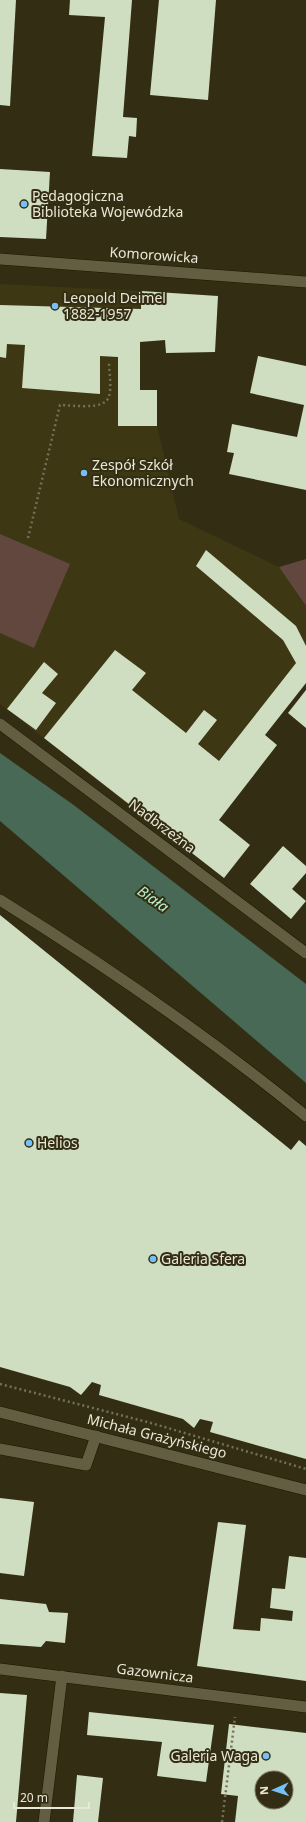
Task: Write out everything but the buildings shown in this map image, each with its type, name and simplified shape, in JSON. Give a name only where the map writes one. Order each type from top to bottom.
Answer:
[{"type":"street","name":"Komorowicka","points":[[0,259],[306,282]]},
{"type":"street","name":"Nadbrzeżna","points":[[0,724],[306,953]]},
{"type":"street","points":[[0,900],[150,998],[256,1075],[306,1116]]},
{"type":"street","name":"Michała Grażyńskiego","points":[[0,1412],[306,1490]]},
{"type":"street","points":[[0,1449],[86,1465],[96,1436]]},
{"type":"street","name":"Gazownicza","points":[[0,1669],[306,1707]]},
{"type":"street","points":[[44,1822],[62,1676]]},
{"type":"path","points":[[28,538],[60,405],[97,406],[105,403],[109,397],[109,362]]},
{"type":"path","points":[[0,1384],[151,1423],[306,1469]]},
{"type":"path","points":[[222,1822],[236,1716]]},
{"type":"shaded area","points":[[0,284],[141,291],[140,390],[157,390],[157,426],[179,519],[279,567],[306,606],[306,660],[301,656],[163,832],[0,704]]},
{"type":"shaded area","points":[[0,534],[70,564],[34,648],[0,633]]},
{"type":"shaded area","points":[[306,559],[306,606],[279,567]]},
{"type":"water","name":"Biała","points":[[0,753],[75,806],[306,984],[306,1083],[0,821]]},
{"type":"place","name":"Pedagogiczna Biblioteka Wojewódzka","points":[[24,204]]},
{"type":"place","name":"Leopold Deimel 1882-1957","points":[[55,306]]},
{"type":"place","name":"Zespół Szkół Ekonomicznych","points":[[84,473]]},
{"type":"place","name":"Helios","points":[[29,1143]]},
{"type":"place","name":"Galeria Sfera","points":[[153,1259]]},
{"type":"place","name":"Galeria Waga","points":[[266,1756]]}]
